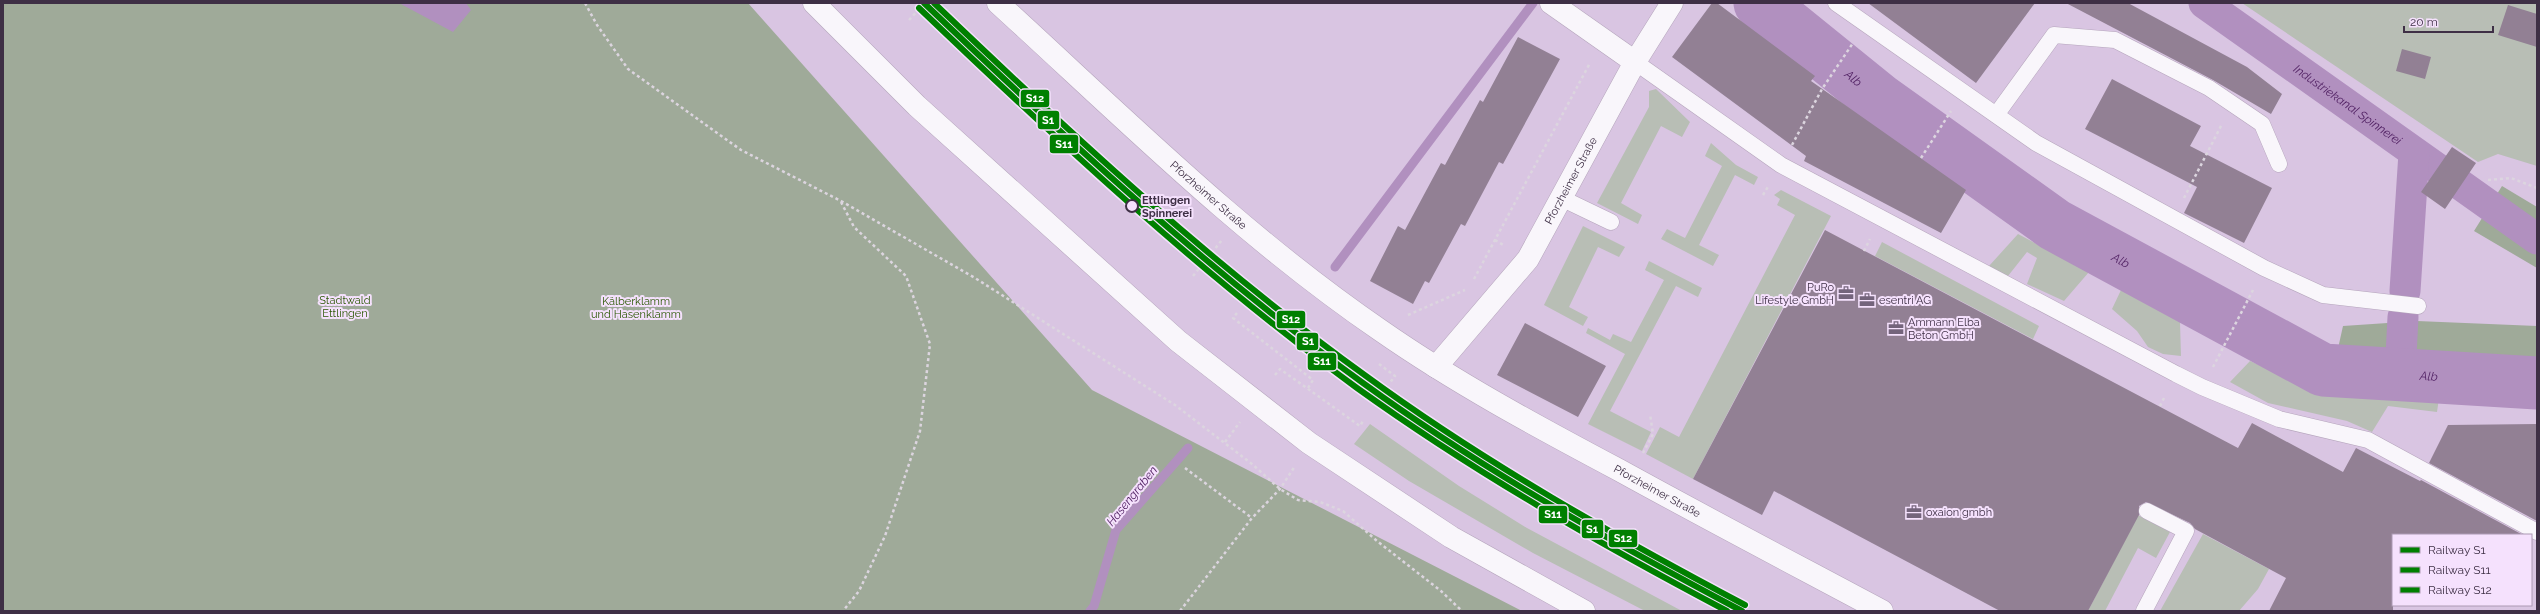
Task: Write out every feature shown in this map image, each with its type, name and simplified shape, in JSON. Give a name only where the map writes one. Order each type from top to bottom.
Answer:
[{"type":"street","points":[[814,3],[917,106],[1178,341],[1309,443],[1451,537],[1584,611]]},
{"type":"street","name":"Pforzheimer Straße","points":[[998,3],[1222,209],[1292,265],[1380,330],[1436,367],[1536,426],[1882,611]]},
{"type":"street","points":[[1551,3],[1635,62]]},
{"type":"street","name":"Pforzheimer Straße","points":[[1436,367],[1528,259],[1635,62],[1672,3]]},
{"type":"lane","points":[[1844,5],[2036,143],[2293,282],[2323,295],[2418,306]]},
{"type":"lane","points":[[1996,115],[2054,35],[2115,40],[2209,88],[2262,124],[2279,164]]},
{"type":"lane","points":[[1635,62],[1781,165],[2202,387],[2278,419],[2368,440],[2537,532]]},
{"type":"lane","points":[[1561,198],[1611,222]]},
{"type":"lane","points":[[2144,611],[2186,531],[2147,511]]},
{"type":"path","points":[[585,3],[597,25],[628,69],[741,150],[841,201],[975,278],[1175,405],[1225,442],[1280,489],[1298,500],[1320,502],[1343,511],[1377,541],[1441,590],[1462,611]]},
{"type":"path","points":[[909,20],[925,3]]},
{"type":"path","points":[[1472,282],[1603,40]]},
{"type":"path","points":[[1781,165],[1822,89],[1846,52]]},
{"type":"path","points":[[2174,219],[2198,167],[2233,104]]},
{"type":"path","points":[[1921,158],[1939,129]]},
{"type":"path","points":[[2488,180],[2511,178],[2537,188]]},
{"type":"path","points":[[841,201],[854,227],[906,276],[930,344],[920,431],[885,536],[859,591],[843,611]]},
{"type":"path","points":[[1192,276],[1222,240]]},
{"type":"path","points":[[1380,330],[1394,309],[1407,316],[1468,289]]},
{"type":"path","points":[[2226,341],[2245,306]]},
{"type":"path","points":[[1237,313],[1233,318],[1313,380],[1308,388]]},
{"type":"path","points":[[1373,359],[1395,376],[1389,384]]},
{"type":"path","points":[[1275,375],[1280,369],[1360,426],[1363,422]]},
{"type":"path","points":[[1631,477],[1653,434],[1650,414]]},
{"type":"path","points":[[1225,442],[1235,428]]},
{"type":"path","points":[[1185,468],[1252,518]]},
{"type":"path","points":[[1180,611],[1252,518],[1280,489]]},
{"type":"shaded area","points":[[399,3],[466,3],[471,10],[453,32]]},
{"type":"shaded area","points":[[2242,3],[2537,3],[2537,166],[2498,154],[2478,162]]},
{"type":"shaded area","points":[[1656,89],[1690,122],[1682,137],[1661,126],[1621,203],[1642,215],[1638,224],[1597,203],[1649,107],[1649,91]]},
{"type":"shaded area","points":[[1711,143],[1736,165],[1758,177],[1754,185],[1735,175],[1699,245],[1719,255],[1713,266],[1661,239],[1667,229],[1685,238],[1722,166],[1705,156]]},
{"type":"shaded area","points":[[1781,190],[1831,216],[1693,479],[1646,454],[1660,427],[1679,437],[1795,215],[1777,205],[1780,199],[1774,195]]},
{"type":"shaded area","points":[[1583,226],[1625,247],[1619,257],[1598,247],[1569,307],[1588,317],[1583,326],[1544,305]]},
{"type":"shaded area","points":[[2018,234],[2089,272],[2064,301],[2027,284],[2037,258],[2027,252],[2008,276],[1989,266]]},
{"type":"shaded area","points":[[1882,242],[2039,326],[2033,339],[1875,256]]},
{"type":"shaded area","points":[[1649,261],[1702,288],[1698,297],[1676,286],[1610,411],[1651,432],[1642,451],[1588,424],[1625,354],[1586,333],[1588,328],[1610,340],[1613,334],[1631,342],[1664,280],[1645,270]]},
{"type":"shaded area","points":[[2121,290],[2180,322],[2181,356],[2163,354],[2148,347],[2137,331],[2112,309]]},
{"type":"shaded area","points":[[2250,361],[2321,392],[2386,399],[2439,398],[2437,412],[2388,406],[2372,432],[2347,421],[2268,403],[2230,382]]},
{"type":"shaded area","points":[[1370,424],[1459,486],[1527,528],[1682,611],[1645,611],[1533,553],[1409,481],[1354,444]]},
{"type":"shaded area","points":[[2138,515],[2170,532],[2156,558],[2138,548],[2105,611],[2088,611]]},
{"type":"shaded area","points":[[2203,534],[2269,569],[2258,589],[2239,611],[2160,611]]},
{"type":"green space","name":"Stadtwald Ettlingen","points":[[3,3],[748,3],[1092,390],[1522,611],[3,611]]},
{"type":"green space","points":[[2502,186],[2537,207],[2537,268],[2474,231]]},
{"type":"green space","points":[[2417,321],[2537,326],[2537,369],[2335,362],[2343,326]]},
{"type":"building","points":[[1712,3],[1717,3],[1815,76],[1811,81],[1966,190],[1941,233],[1804,161],[1806,156],[1672,57]]},
{"type":"building","points":[[1868,3],[2035,3],[1976,83]]},
{"type":"building","points":[[2066,3],[2128,3],[2247,67],[2282,94],[2271,114],[2213,80]]},
{"type":"building","points":[[2508,5],[2537,14],[2537,47],[2498,35]]},
{"type":"building","points":[[1518,37],[1560,59],[1503,164],[1499,162],[1465,226],[1461,224],[1429,283],[1425,281],[1413,304],[1370,281],[1398,226],[1405,230],[1441,163],[1445,165],[1480,100],[1483,102]]},
{"type":"building","points":[[2402,49],[2431,57],[2425,79],[2396,71]]},
{"type":"building","points":[[2112,79],[2201,126],[2190,146],[2272,188],[2244,243],[2184,213],[2197,187],[2085,129]]},
{"type":"building","points":[[2452,147],[2476,163],[2445,209],[2421,192]]},
{"type":"building","points":[[1825,230],[2238,448],[2252,423],[2343,472],[2356,448],[2420,481],[2421,480],[2521,534],[2392,534],[2393,611],[2269,611],[2286,578],[2195,529],[2190,523],[2146,502],[2139,506],[2139,515],[2088,611],[2000,611],[1774,491],[1762,515],[1693,479]]},
{"type":"building","points":[[1525,323],[1606,366],[1578,417],[1497,375]]},
{"type":"building","points":[[2537,424],[2537,521],[2429,463],[2448,425]]},
{"type":"waterway","points":[[1335,267],[1533,3]]},
{"type":"waterway","name":"Alb","points":[[1760,3],[1880,100],[2055,225],[2323,370],[2537,383]]},
{"type":"waterway","name":"Industriekanal Spinnerei","points":[[2204,3],[2537,239]]},
{"type":"waterway","points":[[2405,291],[2414,153]]},
{"type":"waterway","points":[[2400,375],[2403,317]]},
{"type":"waterway","name":"Hasengraben","points":[[1090,611],[1094,606],[1116,530],[1188,448]]},
{"type":"rail line","name":"S1","points":[[924,3],[1083,152],[1137,200],[1248,295],[1305,340],[1408,415],[1501,475],[1549,504],[1742,611]]},
{"type":"rail line","name":"S12","points":[[934,3],[1090,149],[1198,244],[1253,289],[1366,376],[1457,439],[1551,497],[1745,605]]},
{"type":"rail line","name":"S11","points":[[919,8],[1078,157],[1187,253],[1242,299],[1357,388],[1446,449],[1538,506],[1632,560],[1727,611]]},
{"type":"place","name":"Ettlingen Spinnerei","points":[[1132,206]]},
{"type":"place","name":"PuRo Lifestyle GmbH","points":[[1846,293]]},
{"type":"place","name":"esentri AG","points":[[1867,300]]},
{"type":"place","name":"Ammann Elba Beton GmbH","points":[[1896,328]]},
{"type":"place","name":"oxaion gmbh","points":[[1914,512]]},
{"type":"park label","name":"Kälberklamm und Hasenklamm","points":[[636,307]]}]
